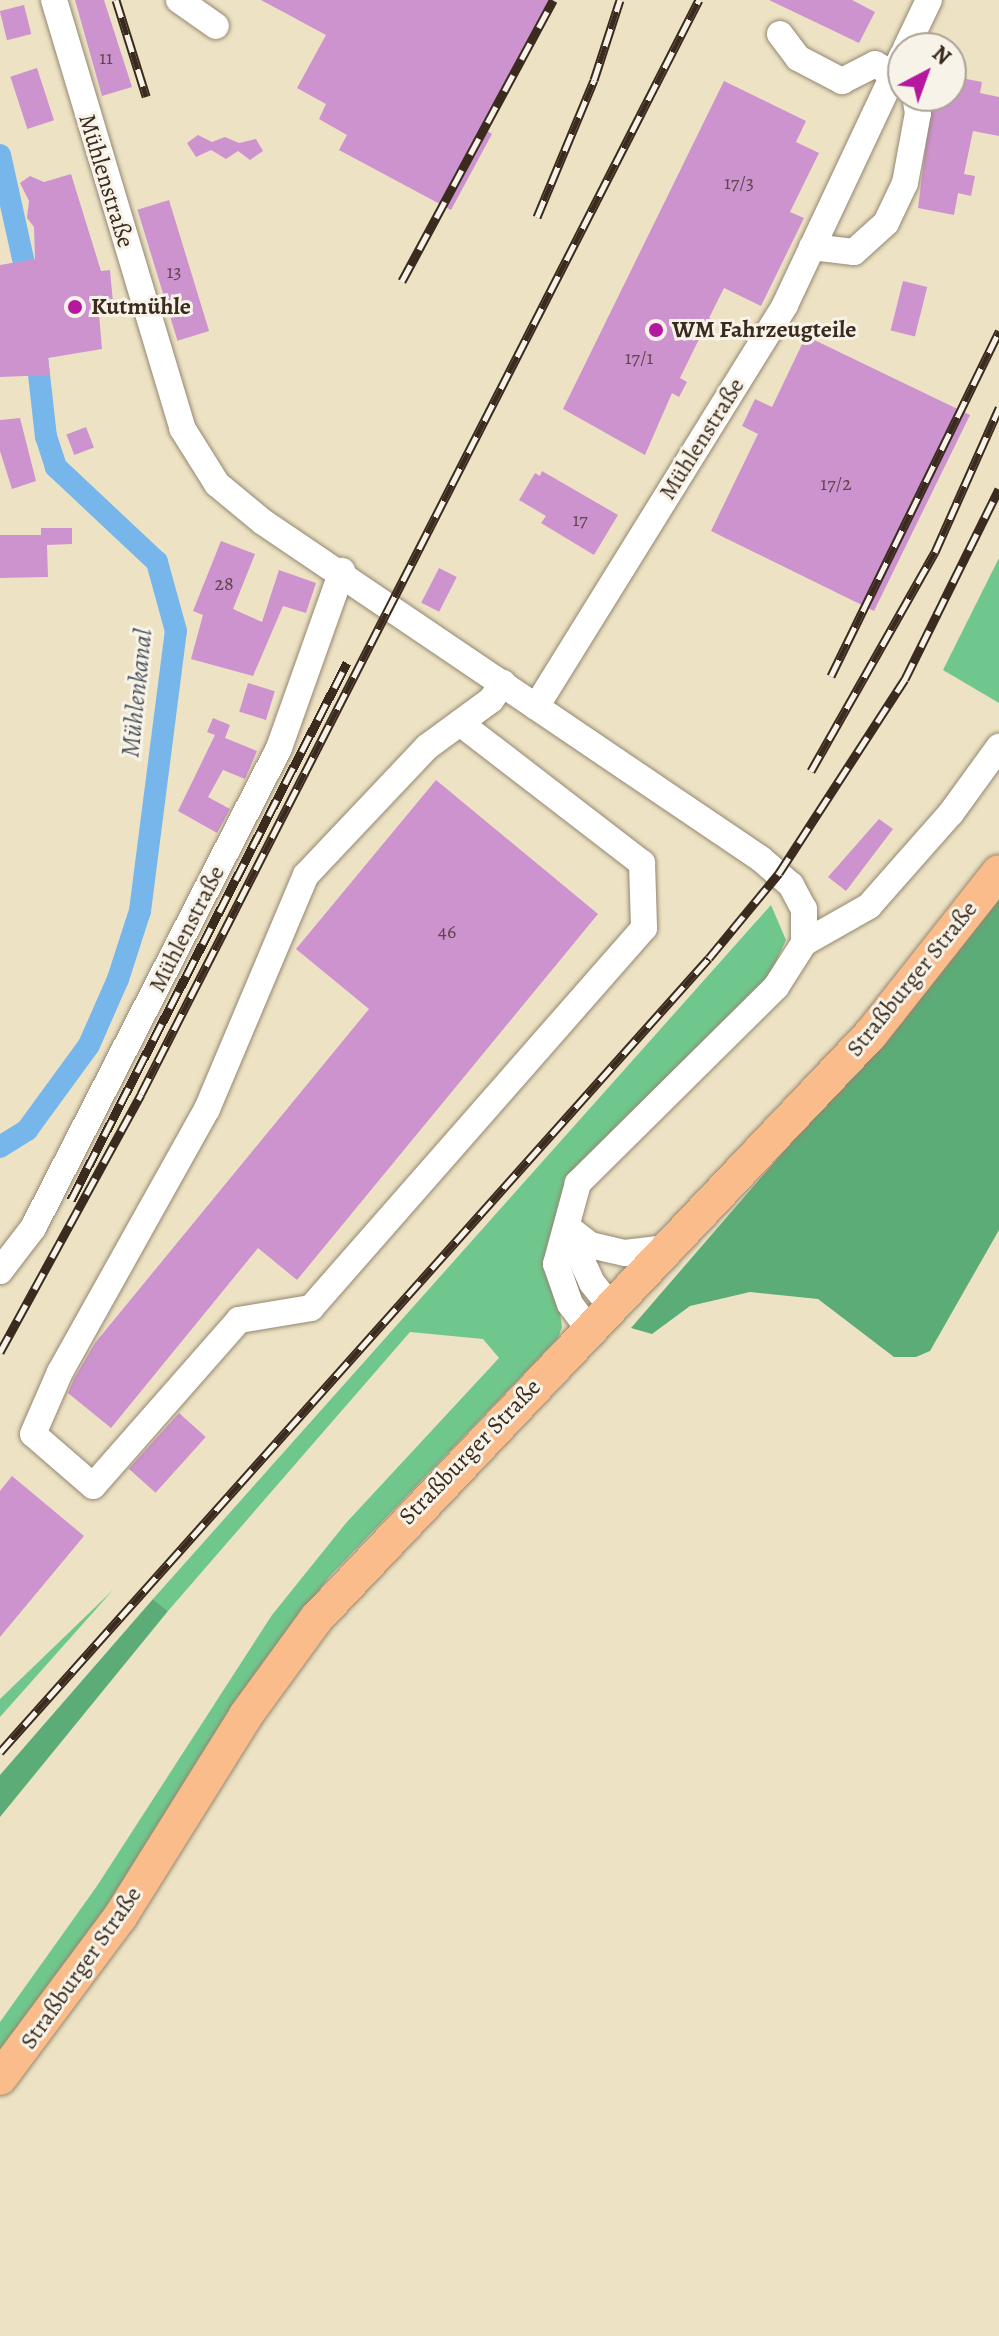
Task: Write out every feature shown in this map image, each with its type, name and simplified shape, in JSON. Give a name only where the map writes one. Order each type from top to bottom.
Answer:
[{"type":"main road","name":"Straßburger Straße","points":[[0,2078],[120,1917],[246,1715],[316,1619],[599,1317],[871,1034],[999,872]]},
{"type":"street","name":"Mühlenstraße","points":[[54,0],[182,428],[217,484],[263,522],[342,571],[779,873],[804,909],[804,943]]},
{"type":"street","points":[[179,0],[216,26]]},
{"type":"street","points":[[914,32],[929,0]]},
{"type":"street","points":[[780,34],[798,58],[842,81],[875,64],[887,67]]},
{"type":"street","name":"Mühlenstraße","points":[[536,707],[785,305],[887,96]]},
{"type":"street","points":[[812,247],[854,252],[886,223],[905,183],[918,112]]},
{"type":"street","name":"Mühlenstraße","points":[[0,1271],[33,1228],[279,748],[342,571]]},
{"type":"street","points":[[460,723],[642,863],[644,928],[311,1308],[239,1320],[93,1486],[33,1434],[60,1372],[207,1109],[306,875],[427,747],[491,700],[503,683]]},
{"type":"street","points":[[599,1317],[570,1304],[556,1264],[558,1241],[567,1227],[571,1199],[597,1158],[776,987],[804,943],[869,906],[951,813],[999,747]]},
{"type":"street","points":[[567,1227],[590,1245],[625,1253],[667,1248]]},
{"type":"green space","points":[[999,558],[999,703],[943,670]]},
{"type":"green space","points":[[999,895],[999,1230],[930,1351],[916,1357],[894,1357],[818,1299],[750,1292],[690,1306],[652,1334],[631,1328],[955,953]]},
{"type":"green space","points":[[771,905],[786,940],[769,976],[561,1197],[551,1246],[562,1327],[558,1338],[329,1577],[256,1676],[67,1971],[0,2057],[0,2022],[97,1886],[272,1615],[346,1523],[499,1358],[483,1339],[410,1332],[168,1611],[153,1599]]},
{"type":"green space","points":[[113,1590],[0,1717],[0,1699]]},
{"type":"green space","points":[[153,1599],[168,1611],[0,1817],[0,1775]]},
{"type":"building","points":[[75,0],[104,0],[132,87],[102,96]]},
{"type":"building","points":[[261,0],[553,0],[484,129],[492,134],[451,210],[339,150],[347,135],[319,119],[326,104],[297,88],[326,35]]},
{"type":"building","points":[[769,0],[852,0],[875,12],[859,43]]},
{"type":"building","points":[[24,5],[31,34],[7,40],[0,11]]},
{"type":"building","points":[[37,68],[54,120],[27,129],[10,77]]},
{"type":"building","points":[[967,79],[982,82],[980,93],[999,97],[999,136],[973,131],[964,174],[975,176],[971,196],[958,193],[954,215],[918,208],[930,112],[967,112]]},
{"type":"building","points":[[724,81],[806,121],[796,142],[819,153],[790,212],[804,218],[761,306],[724,288],[709,318],[717,321],[709,337],[702,333],[680,378],[687,382],[679,397],[672,393],[645,455],[563,409]]},
{"type":"building","points":[[198,135],[212,142],[225,137],[239,143],[256,139],[263,151],[250,160],[238,151],[226,159],[211,150],[196,157],[187,143]]},
{"type":"building","points":[[71,174],[101,271],[110,270],[114,313],[99,314],[102,349],[48,358],[50,375],[0,377],[0,265],[35,259],[34,227],[27,218],[29,201],[20,183],[30,176],[44,182]]},
{"type":"building","points":[[169,200],[209,331],[177,341],[137,210]]},
{"type":"building","points":[[903,281],[927,287],[915,337],[891,330]]},
{"type":"building","points":[[806,336],[970,415],[874,611],[711,531],[758,434],[742,426],[755,399],[772,407]]},
{"type":"building","points":[[20,418],[36,481],[12,489],[0,451],[0,420]]},
{"type":"building","points":[[86,427],[94,448],[74,455],[66,435]]},
{"type":"building","points":[[542,471],[618,515],[594,555],[541,523],[546,516],[519,500],[535,473],[540,476]]},
{"type":"building","points":[[41,528],[72,528],[72,544],[47,545],[48,577],[0,578],[0,535],[41,535]]},
{"type":"building","points":[[221,541],[255,554],[233,609],[262,622],[279,570],[316,583],[306,613],[283,606],[253,676],[191,659],[203,615],[193,611]]},
{"type":"building","points":[[439,568],[457,577],[439,612],[421,603]]},
{"type":"building","points":[[248,683],[275,691],[266,720],[239,712]]},
{"type":"building","points":[[213,718],[230,725],[225,738],[257,751],[245,779],[223,770],[208,797],[230,809],[217,833],[178,811],[215,735],[207,732]]},
{"type":"building","points":[[436,780],[598,914],[297,1280],[258,1248],[111,1428],[68,1393],[74,1379],[95,1343],[369,1009],[296,949]]},
{"type":"building","points":[[879,819],[893,829],[846,891],[828,877]]},
{"type":"building","points":[[179,1413],[206,1437],[156,1493],[129,1469]]},
{"type":"building","points":[[12,1476],[84,1536],[0,1637],[0,1491]]},
{"type":"waterway","name":"Mühlenkanal","points":[[0,155],[30,290]]},
{"type":"waterway","name":"Mühlenkanal","points":[[0,1147],[27,1130],[89,1045],[118,979],[140,911],[176,631],[157,562],[56,467],[46,437],[36,348]]},
{"type":"railway","points":[[116,0],[146,96]]},
{"type":"railway","points":[[402,281],[553,0]]},
{"type":"railway","points":[[537,217],[594,80],[620,0]]},
{"type":"railway","points":[[0,1352],[141,1094],[699,0]]},
{"type":"railway","points":[[831,676],[999,331]]},
{"type":"railway","points":[[811,771],[935,552],[999,408]]},
{"type":"railway","points":[[0,1752],[709,958],[779,873],[905,679],[999,489]]},
{"type":"railway","points":[[71,1200],[347,663]]},
{"type":"place","name":"Kutmühle","points":[[75,307]]},
{"type":"place","name":"WM Fahrzeugteile","points":[[656,330]]}]
